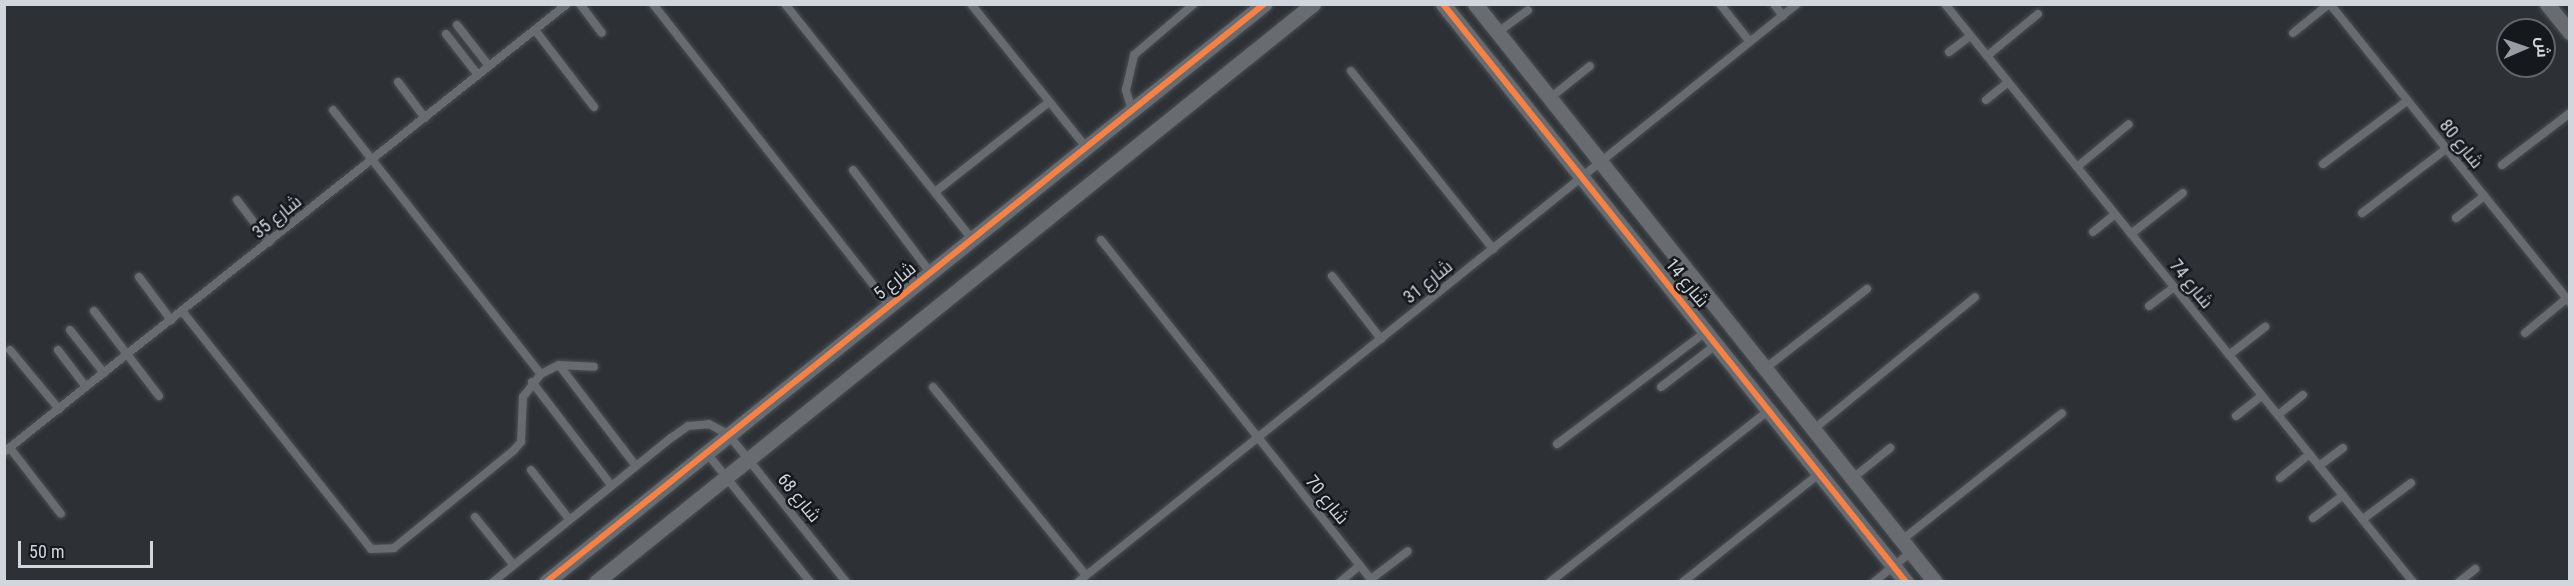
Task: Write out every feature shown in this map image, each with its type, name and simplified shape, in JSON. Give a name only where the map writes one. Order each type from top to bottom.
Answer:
[{"type":"street","name":"شارع 5","points":[[546,582],[1264,4]]},
{"type":"street","points":[[596,582],[1313,4]]},
{"type":"street","name":"شارع 14","points":[[1443,4],[1770,409],[1906,582]]},
{"type":"street","name":"شارع 14","points":[[1475,4],[1767,367],[1935,582]]},
{"type":"street","points":[[2547,4],[2570,32]]},
{"type":"lane","name":"شارع 35","points":[[7,450],[567,4]]},
{"type":"lane","points":[[580,4],[602,33]]},
{"type":"lane","points":[[653,4],[889,305]]},
{"type":"lane","points":[[785,4],[972,239]]},
{"type":"lane","points":[[971,4],[1086,147]]},
{"type":"lane","points":[[1132,110],[1126,90],[1134,55],[1194,4]]},
{"type":"lane","points":[[1720,4],[1750,42]]},
{"type":"lane","points":[[1774,4],[1783,16]]},
{"type":"lane","name":"شارع 31","points":[[1078,582],[1797,4]]},
{"type":"lane","name":"شارع 74","points":[[1945,4],[2413,582]]},
{"type":"lane","points":[[2293,33],[2329,4]]},
{"type":"lane","name":"شارع 80","points":[[2329,4],[2568,301]]},
{"type":"lane","points":[[1498,33],[1528,10]]},
{"type":"lane","points":[[1987,56],[2038,14]]},
{"type":"lane","points":[[457,25],[489,66]]},
{"type":"lane","points":[[535,30],[594,107]]},
{"type":"lane","points":[[446,34],[478,75]]},
{"type":"lane","points":[[1949,52],[1970,36]]},
{"type":"lane","points":[[1550,98],[1590,66]]},
{"type":"lane","points":[[1351,71],[1493,249]]},
{"type":"lane","points":[[398,82],[425,118]]},
{"type":"lane","points":[[1986,99],[2007,82]]},
{"type":"lane","points":[[2323,164],[2407,101]]},
{"type":"lane","points":[[935,192],[1049,102]]},
{"type":"lane","points":[[333,110],[541,374]]},
{"type":"lane","points":[[2502,165],[2570,113]]},
{"type":"lane","points":[[2077,167],[2129,124]]},
{"type":"lane","points":[[2362,213],[2446,148]]},
{"type":"lane","points":[[853,170],[930,272]]},
{"type":"lane","points":[[2132,234],[2183,193]]},
{"type":"lane","points":[[2456,218],[2484,196]]},
{"type":"lane","points":[[237,200],[269,242]]},
{"type":"lane","points":[[2092,232],[2115,214]]},
{"type":"lane","name":"شارع 70","points":[[1101,240],[1372,580]]},
{"type":"lane","points":[[1332,276],[1381,339]]},
{"type":"lane","points":[[139,277],[171,320]]},
{"type":"lane","points":[[2149,306],[2174,287]]},
{"type":"lane","points":[[1767,367],[1868,289]]},
{"type":"lane","points":[[1814,429],[1975,297]]},
{"type":"lane","points":[[2524,333],[2568,301]]},
{"type":"lane","points":[[94,311],[159,396]]},
{"type":"lane","points":[[182,311],[371,549],[394,548],[514,450],[521,442],[520,414],[532,382],[541,374],[559,365],[594,367]]},
{"type":"lane","points":[[2229,355],[2265,327]]},
{"type":"lane","points":[[70,330],[104,374]]},
{"type":"lane","points":[[1557,444],[1707,331]]},
{"type":"lane","points":[[1661,387],[1717,344]]},
{"type":"lane","points":[[10,350],[59,409]]},
{"type":"lane","points":[[58,350],[86,387]]},
{"type":"lane","points":[[559,365],[636,466]]},
{"type":"lane","points":[[532,382],[611,485]]},
{"type":"lane","points":[[933,387],[1086,575]]},
{"type":"lane","points":[[2278,415],[2303,395]]},
{"type":"lane","points":[[2236,416],[2262,396]]},
{"type":"lane","points":[[1550,582],[1770,409]]},
{"type":"lane","points":[[1874,582],[1893,566],[1906,546],[2062,413]]},
{"type":"lane","points":[[493,582],[512,563],[688,426],[709,424],[729,434]]},
{"type":"lane","name":"شارع 68","points":[[729,434],[846,582]]},
{"type":"lane","points":[[1852,478],[1890,448]]},
{"type":"lane","points":[[2319,466],[2343,448]]},
{"type":"lane","points":[[7,450],[60,514]]},
{"type":"lane","points":[[706,452],[810,582]]},
{"type":"lane","points":[[2280,477],[2310,454]]},
{"type":"lane","points":[[531,470],[569,519]]},
{"type":"lane","points":[[1683,582],[1820,473]]},
{"type":"lane","points":[[2363,519],[2411,483]]},
{"type":"lane","points":[[2313,518],[2343,495]]},
{"type":"lane","points":[[475,517],[512,563]]},
{"type":"lane","points":[[1372,580],[1408,551]]},
{"type":"lane","points":[[1340,582],[1360,565]]},
{"type":"lane","points":[[2459,582],[2475,569]]},
{"type":"cycle path","points":[[546,582],[1264,4]]},
{"type":"cycle path","points":[[1443,4],[1906,582]]}]
